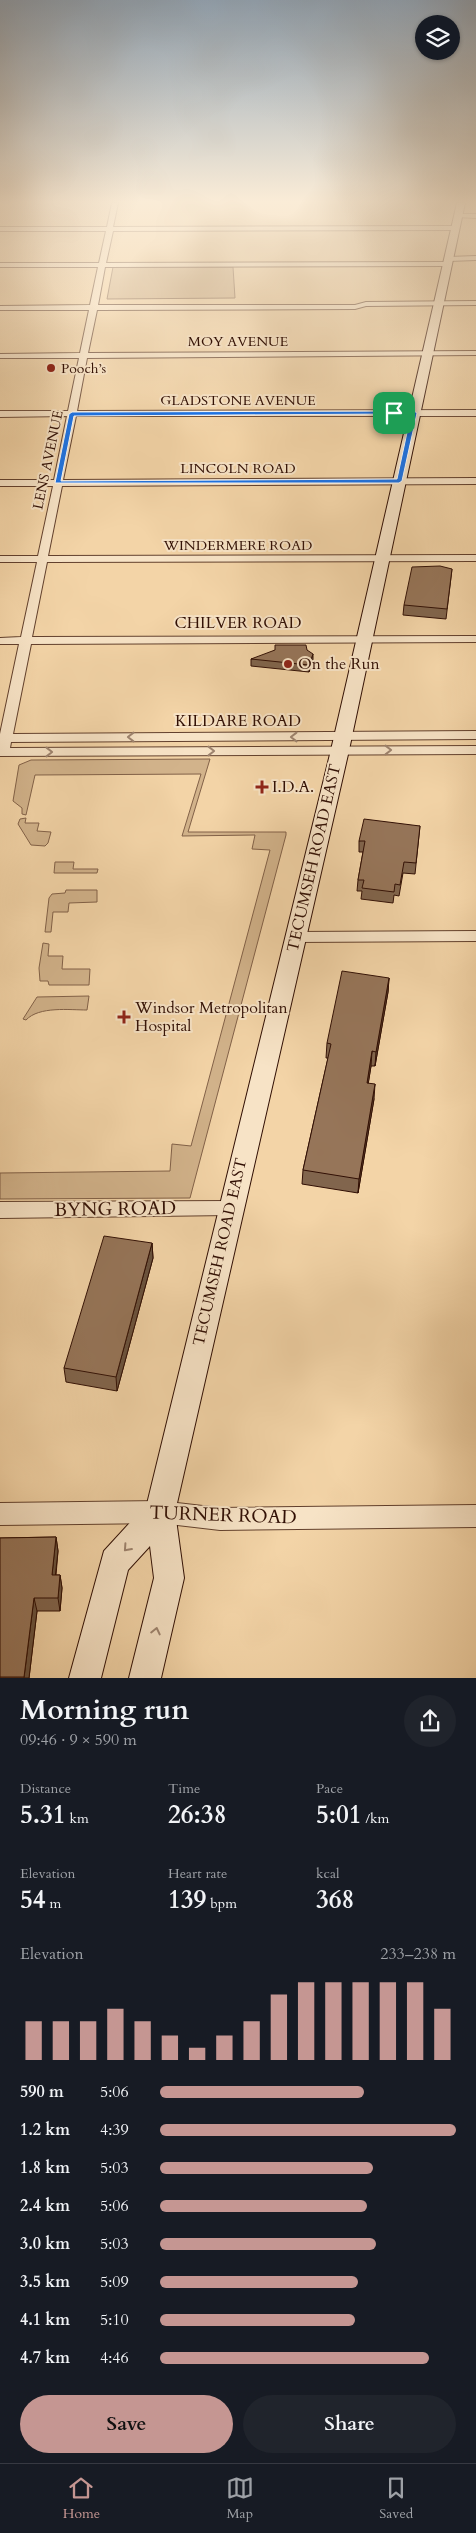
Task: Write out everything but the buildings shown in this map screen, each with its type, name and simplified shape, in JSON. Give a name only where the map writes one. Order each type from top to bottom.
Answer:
[{"type":"main road","name":"TECUMSEH ROAD EAST","points":[[145,1678],[169,1578],[160,1512],[230,1208],[341,743],[443,281]]},
{"type":"main road","name":"TECUMSEH ROAD EAST","points":[[85,1678],[115,1562],[160,1512]]},
{"type":"street","name":"LENS AVENUE","points":[[2,752],[3,738],[26,641],[99,281]]},
{"type":"street","points":[[0,303],[355,307],[366,304],[476,303]]},
{"type":"street","points":[[0,308],[94,305]]},
{"type":"street","name":"MOY AVENUE","points":[[0,356],[476,353]]},
{"type":"street","name":"GLADSTONE AVENUE","points":[[0,414],[476,412]]},
{"type":"street","name":"LINCOLN ROAD","points":[[0,483],[476,481]]},
{"type":"street","name":"WINDERMERE ROAD","points":[[0,559],[476,558]]},
{"type":"street","name":"CHILVER ROAD","points":[[0,641],[476,639]]},
{"type":"street","name":"KILDARE ROAD","points":[[2,752],[341,743],[476,735]]},
{"type":"street","name":"KILDARE ROAD","points":[[3,738],[341,743],[476,750]]},
{"type":"street","points":[[296,937],[476,936]]},
{"type":"street","name":"BYNG ROAD","points":[[0,1210],[230,1208]]},
{"type":"street","name":"TURNER ROAD","points":[[0,1514],[160,1512],[220,1519],[476,1516]]},
{"type":"shaded area","points":[[110,281],[234,281],[235,298],[107,299]]},
{"type":"shaded area","points":[[210,759],[188,832],[286,832],[286,835],[190,1198],[0,1199],[0,1173],[170,1171],[172,1144],[191,1146],[270,850],[252,849],[255,835],[182,836],[201,774],[35,775],[26,815],[22,814],[22,808],[13,801],[19,765],[31,760]]},
{"type":"shaded area","points":[[26,818],[25,823],[39,823],[37,831],[51,832],[48,843],[45,846],[31,845],[18,824],[20,819]]},
{"type":"shaded area","points":[[55,862],[74,862],[73,869],[98,869],[97,873],[54,873]]},
{"type":"shaded area","points":[[66,890],[97,890],[97,902],[69,903],[68,912],[53,912],[51,932],[45,932],[49,898],[52,894],[65,893]]},
{"type":"shaded area","points":[[43,943],[49,944],[48,956],[63,956],[62,969],[90,969],[89,985],[49,985],[48,981],[40,981],[39,968]]},
{"type":"shaded area","points":[[89,996],[87,1010],[64,1009],[47,1011],[26,1020],[23,1019],[37,997]]},
{"type":"place","name":"Pooch’s","points":[[51,368]]},
{"type":"place","name":"On the Run","points":[[288,664]]},
{"type":"place","name":"I.D.A.","points":[[262,787]]},
{"type":"place","name":"Windsor Metropolitan Hospital","points":[[124,1017]]},
{"type":"route","points":[[394,413],[414,413],[399,481],[58,483],[72,414],[394,413]]}]
